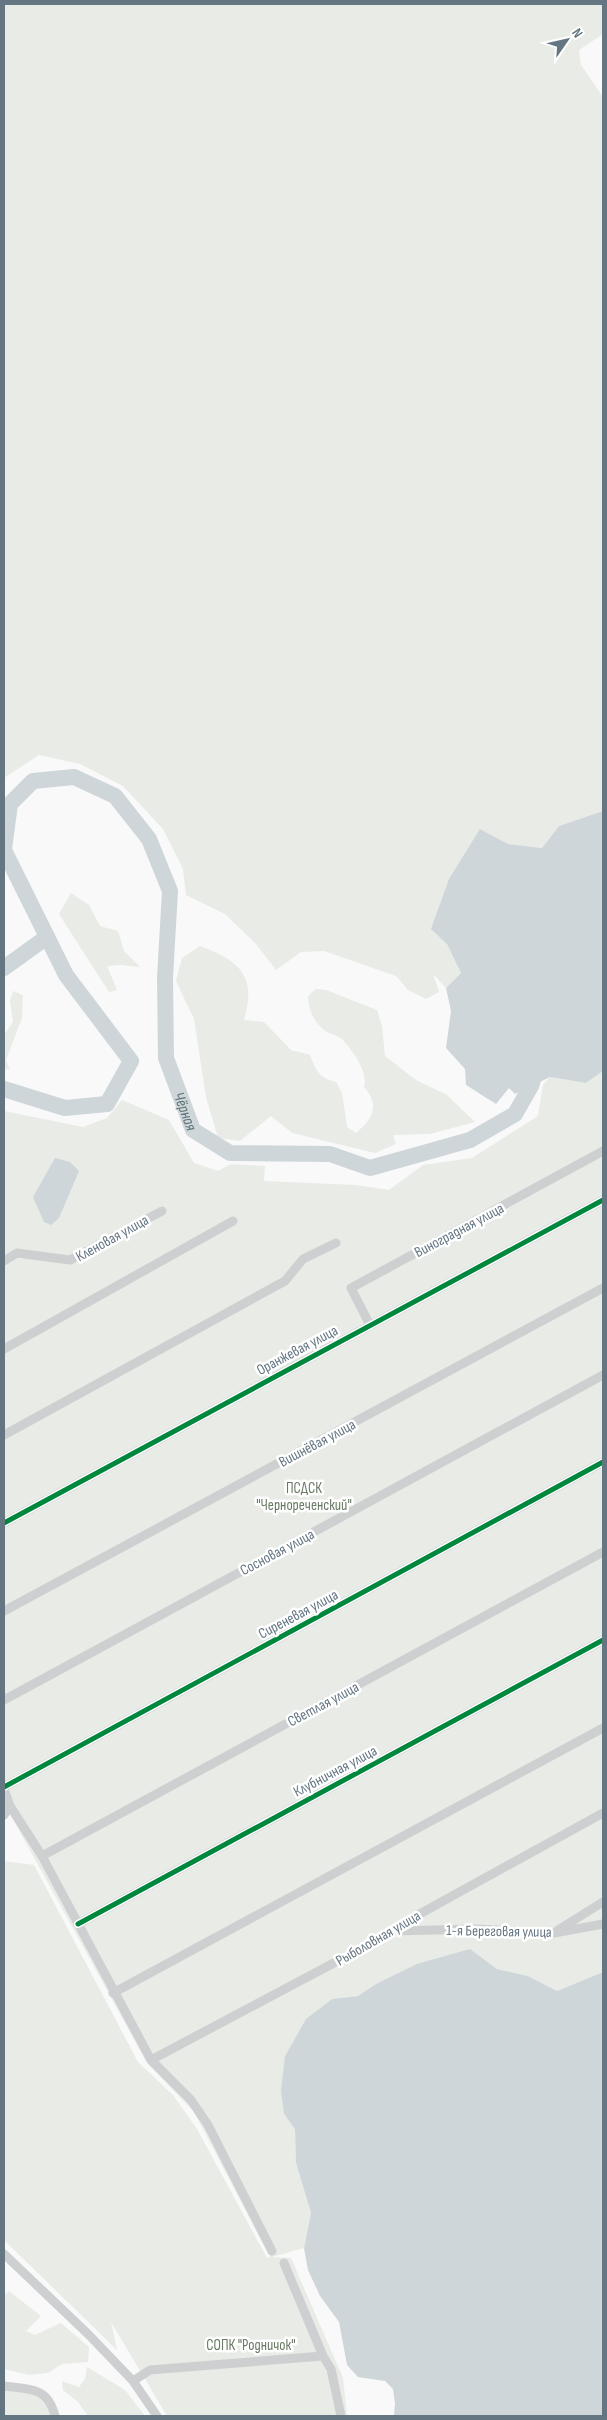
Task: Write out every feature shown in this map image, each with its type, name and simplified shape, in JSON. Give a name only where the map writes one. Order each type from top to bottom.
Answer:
[{"type":"street","name":"Виноградная улица","points":[[370,1325],[351,1288],[603,1152]]},
{"type":"street","name":"Оранжевая улица","points":[[4,1523],[603,1200]]},
{"type":"street","name":"Кленовая улица","points":[[4,1261],[17,1254],[70,1260],[162,1210]]},
{"type":"street","points":[[4,1349],[233,1221]]},
{"type":"street","points":[[4,1435],[285,1281],[303,1259],[336,1242]]},
{"type":"street","name":"Вишнёвая улица","points":[[4,1611],[603,1288]]},
{"type":"street","name":"Сосновая улица","points":[[4,1700],[603,1375]]},
{"type":"street","name":"Сиреневая улица","points":[[4,1788],[603,1462]]},
{"type":"street","name":"Светлая улица","points":[[42,1856],[603,1552]]},
{"type":"street","name":"Клубничная улица","points":[[78,1924],[603,1640]]},
{"type":"street","points":[[113,1993],[603,1728]]},
{"type":"street","points":[[4,1788],[10,1806],[42,1856],[113,1993],[151,2060],[191,2100],[208,2125],[272,2251]]},
{"type":"street","points":[[4,1815],[10,1806]]},
{"type":"street","name":"Рыболовная улица","points":[[151,2060],[394,1931],[416,1916],[603,1813]]},
{"type":"street","points":[[554,1933],[603,1902]]},
{"type":"street","name":"1-я Береговая улица","points":[[394,1931],[475,1929],[554,1933],[603,1924]]},
{"type":"street","points":[[4,2254],[88,2334],[133,2381],[157,2416]]},
{"type":"street","points":[[284,2263],[323,2356],[331,2369],[341,2416]]},
{"type":"street","points":[[133,2381],[150,2370],[323,2356]]},
{"type":"street","points":[[4,2386],[42,2393],[52,2402],[55,2416]]},
{"type":"green space","points":[[4,4],[603,4],[603,34],[579,50],[581,65],[603,97],[603,811],[559,826],[542,848],[508,844],[480,829],[447,944],[461,973],[446,988],[433,974],[439,992],[426,999],[408,990],[396,976],[324,951],[301,952],[276,970],[256,944],[225,914],[186,895],[183,869],[163,829],[123,786],[80,764],[39,755],[4,778]]},
{"type":"green space","points":[[71,893],[89,905],[100,926],[118,931],[124,951],[140,967],[107,966],[117,990],[109,992],[59,914]]},
{"type":"green space","points":[[200,946],[226,958],[242,972],[248,992],[244,1020],[264,1022],[291,1050],[310,1055],[316,1070],[322,1076],[336,1082],[342,1093],[347,1127],[356,1133],[370,1117],[373,1106],[372,1100],[364,1087],[364,1075],[355,1055],[342,1039],[320,1027],[312,1015],[308,996],[316,989],[326,990],[377,1010],[382,1026],[385,1056],[416,1080],[447,1095],[475,1122],[430,1134],[393,1135],[396,1144],[375,1153],[292,1133],[271,1116],[240,1141],[218,1138],[206,1097],[194,1019],[176,981],[182,958]]},
{"type":"green space","points":[[13,991],[23,995],[22,1018],[6,1060],[10,1069],[4,1070],[4,1035],[13,1022],[10,1001]]},
{"type":"green space","name":"ПСДСК \"Чернореченский\"","points":[[603,1071],[603,1972],[557,1991],[528,1976],[497,1969],[470,1949],[376,1984],[358,1996],[332,1999],[306,2020],[285,2056],[284,2114],[295,2129],[296,2163],[311,2213],[304,2248],[272,2257],[291,2258],[343,2378],[347,2416],[167,2416],[111,2322],[117,2350],[4,2240],[4,1861],[34,1865],[138,2062],[173,2095],[197,2129],[267,2258],[270,2257],[194,2112],[147,2063],[4,1803],[4,1111],[83,1127],[107,1118],[122,1100],[169,1120],[194,1163],[218,1171],[231,1164],[265,1166],[264,1181],[356,1185],[389,1190],[423,1165],[472,1158],[538,1116],[543,1085],[550,1077],[586,1083]]},
{"type":"green space","points":[[9,2291],[41,2316],[26,2331],[35,2335],[61,2323],[89,2347],[88,2362],[62,2364],[48,2373],[29,2375],[4,2369],[4,2295]]},
{"type":"green space","points":[[87,2367],[125,2390],[145,2416],[88,2416],[78,2402],[63,2390],[62,2381],[79,2387],[85,2379]]},
{"type":"green space","points":[[4,2390],[34,2394],[49,2403],[52,2416],[4,2416]]},
{"type":"shaded area","points":[[603,811],[603,1071],[586,1083],[550,1077],[515,1094],[509,1088],[496,1104],[466,1085],[465,1069],[446,1048],[451,1011],[446,988],[461,973],[447,944],[431,929],[449,879],[480,829],[508,844],[542,848],[559,826]]},
{"type":"shaded area","points":[[55,1158],[70,1162],[79,1171],[59,1218],[51,1225],[44,1222],[33,1197]]},
{"type":"shaded area","points":[[470,1949],[497,1969],[528,1976],[557,1991],[603,1972],[603,2416],[394,2416],[393,2389],[385,2381],[358,2377],[347,2365],[339,2322],[320,2296],[308,2270],[304,2248],[311,2213],[296,2163],[295,2129],[284,2114],[281,2091],[285,2056],[306,2019],[332,1999],[358,1996],[376,1984],[417,1964]]},
{"type":"waterway","name":"Чёрная","points":[[4,849],[10,804],[33,781],[74,777],[115,796],[149,839],[170,891],[165,977],[166,1058],[193,1130],[230,1153],[330,1154],[370,1168],[470,1140],[515,1114],[531,1086],[538,1064]]},
{"type":"waterway","name":"Чёрная","points":[[4,850],[66,975],[131,1061],[107,1104],[65,1108],[4,1089]]},
{"type":"waterway","points":[[4,968],[47,937]]},
{"type":"cycle path","points":[[4,1523],[603,1200]]},
{"type":"cycle path","points":[[4,1787],[603,1462]]},
{"type":"cycle path","points":[[78,1924],[603,1640]]},
{"type":"park label","name":"СОПК \"Родничок\"","points":[[251,2345]]}]
